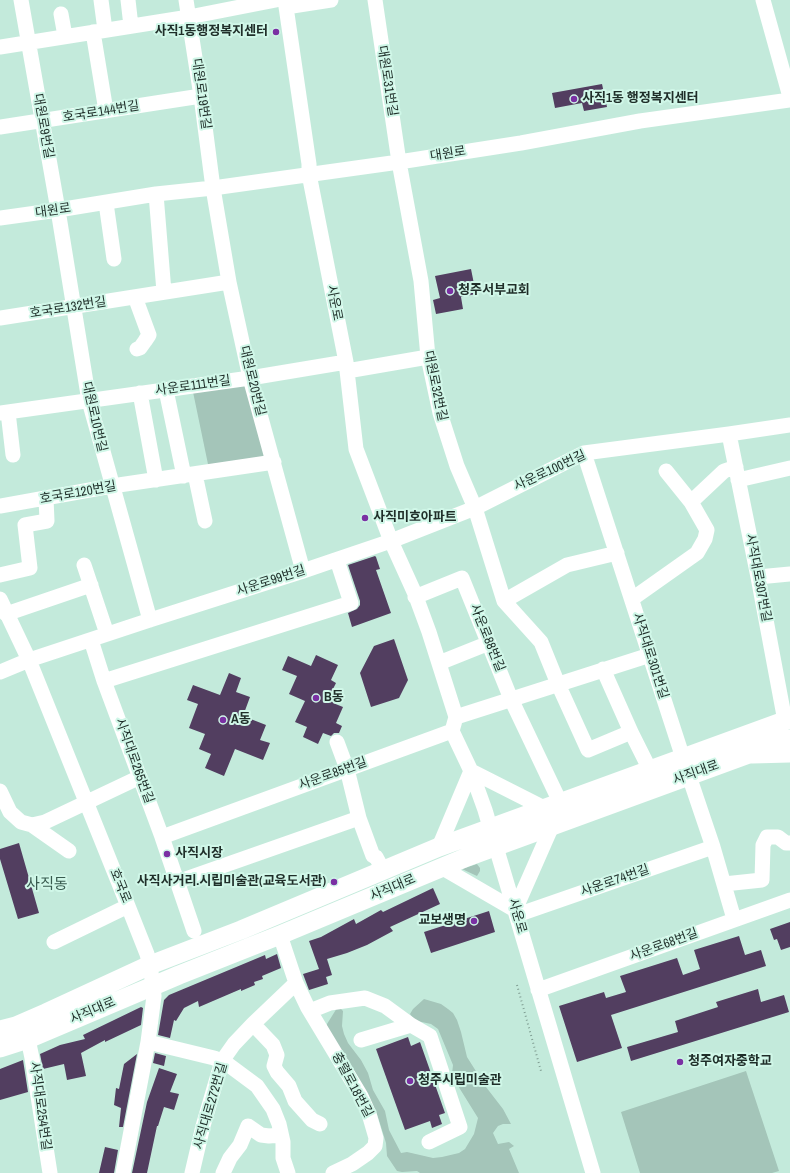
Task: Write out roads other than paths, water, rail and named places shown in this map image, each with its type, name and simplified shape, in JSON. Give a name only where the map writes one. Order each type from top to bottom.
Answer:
[{"type":"main road","name":"사직대로","points":[[0,1048],[28,1039],[441,867],[741,757],[788,726]]},
{"type":"main road","name":"사직대로","points":[[0,1030],[16,1026],[150,965],[241,930],[439,847],[683,758],[788,726]]},
{"type":"street","name":"대원로9번길","points":[[22,0],[58,210]]},
{"type":"street","points":[[101,0],[99,31],[106,111]]},
{"type":"street","points":[[128,0],[131,26]]},
{"type":"street","name":"대원로19번길","points":[[186,0],[202,96],[213,188]]},
{"type":"street","points":[[0,47],[282,2],[331,0]]},
{"type":"street","name":"대원로31번길","points":[[375,0],[399,162]]},
{"type":"street","points":[[763,0],[790,98]]},
{"type":"street","name":"사운로","points":[[282,2],[310,174],[346,366],[356,449],[392,541],[416,596],[429,632],[439,663],[454,724],[491,828],[593,1173]]},
{"type":"street","points":[[61,14],[64,36]]},
{"type":"street","name":"호국로144번길","points":[[0,127],[202,96]]},
{"type":"street","name":"대원로","points":[[0,218],[156,194],[213,188],[399,162],[521,143],[640,121],[790,98]]},
{"type":"street","name":"대원로32번길","points":[[399,162],[420,281],[428,357],[440,413],[457,466],[475,508],[504,601],[541,642],[558,684]]},
{"type":"street","name":"대원로20번길","points":[[213,188],[229,282],[250,378],[303,571]]},
{"type":"street","points":[[156,194],[164,292]]},
{"type":"street","points":[[106,202],[114,259]]},
{"type":"street","name":"대원로10번길","points":[[58,210],[89,401],[150,620]]},
{"type":"street","name":"호국로132번길","points":[[0,318],[229,282]]},
{"type":"street","points":[[135,297],[149,334],[142,345],[137,349]]},
{"type":"street","name":"사운로111번길","points":[[4,413],[250,378],[428,357]]},
{"type":"street","points":[[166,390],[189,475],[205,521]]},
{"type":"street","points":[[140,393],[156,480]]},
{"type":"street","points":[[4,413],[13,455]]},
{"type":"street","name":"사운로100번길","points":[[392,541],[475,508],[584,453],[790,425]]},
{"type":"street","name":"사직대로307번길","points":[[729,434],[788,726]]},
{"type":"street","name":"사직대로301번길","points":[[584,453],[683,758]]},
{"type":"street","name":"호국로120번길","points":[[0,506],[112,486],[274,462]]},
{"type":"street","points":[[691,502],[724,471],[737,474],[790,468]]},
{"type":"street","points":[[632,599],[697,553],[705,539],[707,530],[691,502],[666,471]]},
{"type":"street","points":[[0,575],[30,568],[25,526],[47,521],[46,498]]},
{"type":"street","name":"사운로99번길","points":[[0,672],[28,660],[392,541]]},
{"type":"street","points":[[504,601],[567,565],[617,554]]},
{"type":"street","points":[[104,681],[351,603],[337,560]]},
{"type":"street","points":[[84,565],[107,634]]},
{"type":"street","points":[[758,577],[790,574]]},
{"type":"street","name":"사운로88번길","points":[[416,596],[462,578],[511,699]]},
{"type":"street","points":[[6,614],[91,585]]},
{"type":"street","name":"호국로","points":[[0,599],[28,660],[128,906],[150,965],[154,996],[148,1042],[123,1173]]},
{"type":"street","name":"사직대로265번길","points":[[91,640],[104,681],[162,837],[194,930]]},
{"type":"street","points":[[439,663],[489,643]]},
{"type":"street","points":[[454,724],[511,699],[650,655]]},
{"type":"street","points":[[603,670],[630,732],[650,770]]},
{"type":"street","points":[[558,684],[588,750],[630,732]]},
{"type":"street","points":[[511,699],[552,805]]},
{"type":"street","name":"사운로85번길","points":[[162,837],[347,769],[454,724]]},
{"type":"street","name":"사직대로","points":[[337,742],[347,769],[359,818],[373,856],[376,857],[383,870]]},
{"type":"street","points":[[741,757],[790,755]]},
{"type":"street","points":[[439,847],[471,771],[552,805]]},
{"type":"street","points":[[689,776],[713,846],[734,919]]},
{"type":"street","points":[[32,825],[46,822],[140,777]]},
{"type":"street","points":[[0,791],[10,812],[21,822],[32,825],[69,851]]},
{"type":"street","points":[[177,882],[359,818]]},
{"type":"street","points":[[441,867],[516,913],[552,826]]},
{"type":"street","points":[[724,884],[762,880],[763,845],[767,837],[778,837],[788,843]]},
{"type":"street","name":"사운로74번길","points":[[516,913],[713,846]]},
{"type":"street","name":"사운로68번길","points":[[538,990],[790,900]]},
{"type":"street","points":[[54,942],[128,906]]},
{"type":"street","points":[[280,935],[296,983]]},
{"type":"street","name":"충렬로18번길","points":[[296,983],[310,1011],[360,1096],[369,1114],[376,1138],[375,1146],[368,1153],[352,1164],[333,1173]]},
{"type":"street","name":"사직대로272번길","points":[[192,1173],[203,1126],[222,1061],[234,1044],[296,983]]},
{"type":"street","points":[[310,1011],[330,1003],[365,998],[385,1006],[411,1025],[430,1036],[460,1127],[429,1142]]},
{"type":"street","points":[[253,1024],[273,1045],[277,1055],[274,1066],[289,1086],[295,1101],[312,1120],[320,1124]]},
{"type":"street","points":[[360,1040],[411,1025]]},
{"type":"street","name":"사직대로254번길","points":[[28,1039],[50,1173]]},
{"type":"street","points":[[148,1042],[222,1061],[257,1086],[273,1109],[279,1124],[283,1158],[288,1173]]},
{"type":"street","points":[[223,1173],[230,1158],[240,1145],[248,1126],[261,1135],[281,1135]]},
{"type":"place","name":"사직1동행정복지센터","points":[[276,32]]},
{"type":"place","name":"사직1동 행정복지센터","points":[[574,99]]},
{"type":"place","name":"청주서부교회","points":[[450,291]]},
{"type":"place","name":"사직미호아파트","points":[[365,518]]},
{"type":"place","name":"B동","points":[[316,698]]},
{"type":"place","name":"A동","points":[[223,720]]},
{"type":"place","name":"사직시장","points":[[167,854]]},
{"type":"place","name":"사직사거리.시립미술관(교육도서관)","points":[[334,882]]},
{"type":"place","name":"교보생명","points":[[474,921]]},
{"type":"place","name":"청주여자중학교","points":[[680,1062]]},
{"type":"place","name":"청주시립미술관","points":[[410,1081]]},
{"type":"district","name":"사직동","points":[[47,885]]}]
